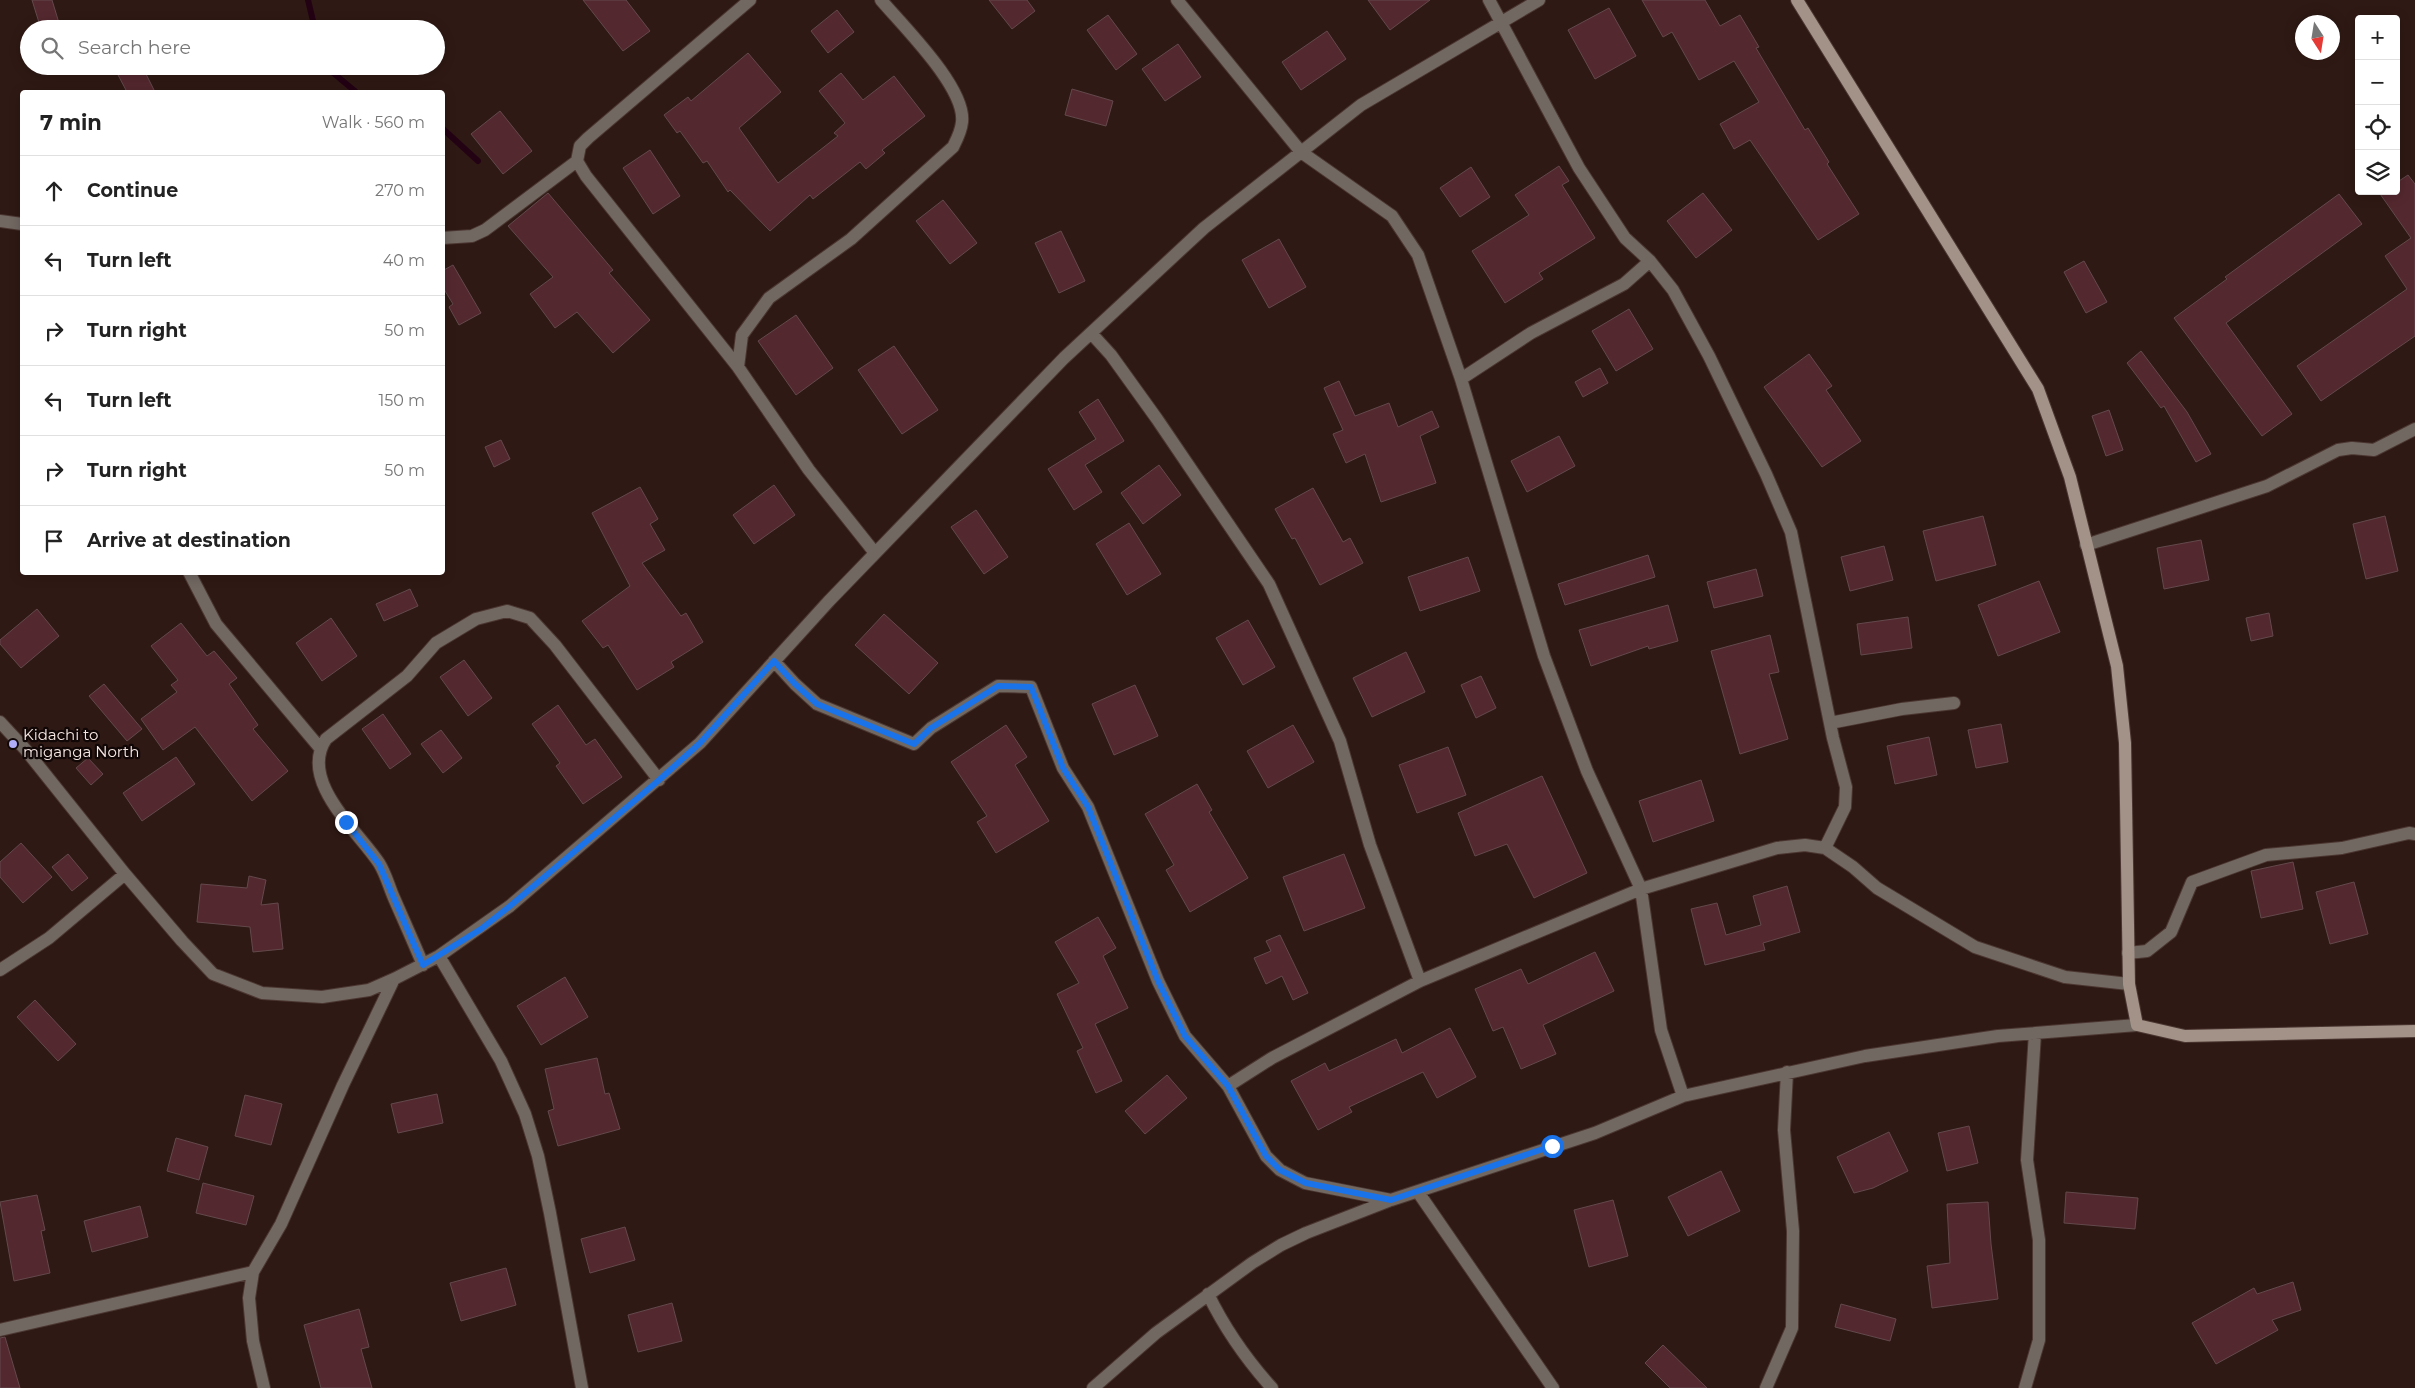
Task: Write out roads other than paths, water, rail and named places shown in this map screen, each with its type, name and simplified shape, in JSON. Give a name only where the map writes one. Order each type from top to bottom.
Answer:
[{"type":"street","points":[[445,238],[472,236],[485,230],[577,161],[580,146],[588,138],[750,0]]},
{"type":"street","points":[[738,367],[742,335],[769,298],[851,239],[953,147],[960,134],[963,121],[960,103],[950,82],[882,0]]},
{"type":"street","points":[[1177,0],[1301,152],[1392,216],[1418,256],[1461,379],[1544,656],[1587,771],[1641,889],[1661,1030],[1683,1096]]},
{"type":"street","points":[[1489,0],[1579,168],[1625,238],[1650,261],[1673,290],[1709,356],[1766,474],[1791,532],[1830,723],[1846,787],[1845,807],[1825,848]]},
{"type":"street","points":[[0,722],[25,749],[125,874],[213,974],[262,993],[322,997],[369,990],[394,979],[439,956],[510,906],[700,743],[874,554],[1092,333],[1204,228],[1361,105],[1539,0]]},
{"type":"street","points":[[1797,0],[2038,389],[2070,477],[2117,666],[2125,743],[2129,984],[2137,1025]]},
{"type":"street","points":[[577,161],[586,176],[738,367],[808,470],[874,554]]},
{"type":"street","points":[[0,221],[20,224]]},
{"type":"street","points":[[1461,379],[1531,333],[1624,284],[1650,261]]},
{"type":"street","points":[[1092,333],[1111,355],[1157,419],[1269,584],[1340,741],[1370,845],[1420,981]]},
{"type":"street","points":[[2086,545],[2267,486],[2338,450],[2352,448],[2374,450],[2415,429]]},
{"type":"street","points":[[191,575],[216,624],[320,748]]},
{"type":"street","points":[[423,965],[379,864],[332,803],[320,771],[320,748],[334,731],[407,676],[436,644],[476,619],[507,611],[530,618],[555,645],[659,780]]},
{"type":"street","points":[[774,661],[817,704],[914,744],[931,728],[998,686],[1031,687],[1063,768],[1088,807],[1158,981],[1185,1036],[1228,1086],[1266,1156],[1280,1170],[1306,1183],[1391,1200]]},
{"type":"street","points":[[1830,723],[1902,709],[1954,702]]},
{"type":"street","points":[[2128,952],[2147,951],[2170,932],[2192,882],[2266,855],[2342,848],[2409,833],[2415,834]]},
{"type":"street","points":[[1228,1086],[1272,1058],[1420,981],[1641,889],[1777,848],[1805,845],[1825,848],[1853,867],[1877,888],[1975,947],[2065,977],[2129,984]]},
{"type":"street","points":[[0,970],[50,938],[125,874]]},
{"type":"street","points":[[439,956],[501,1061],[525,1114],[538,1156],[550,1213],[582,1388]]},
{"type":"street","points":[[264,1388],[253,1340],[249,1298],[253,1272],[281,1224],[342,1086],[394,979]]},
{"type":"street","points":[[1093,1388],[1156,1333],[1208,1294],[1281,1245],[1306,1233],[1391,1200],[1595,1133],[1683,1096],[1865,1056],[1998,1036],[2137,1025],[2184,1036],[2415,1031]]},
{"type":"street","points":[[2025,1388],[2039,1340],[2039,1240],[2028,1160],[2035,1033]]},
{"type":"street","points":[[1766,1388],[1792,1328],[1793,1231],[1784,1130],[1787,1072]]},
{"type":"street","points":[[1418,1192],[1553,1388]]},
{"type":"street","points":[[0,1330],[253,1272]]},
{"type":"street","points":[[1208,1294],[1224,1327],[1272,1388]]},
{"type":"waterway","points":[[308,0],[313,20]]},
{"type":"waterway","points":[[336,75],[354,90]]},
{"type":"waterway","points":[[445,131],[478,161]]},
{"type":"place","name":"Kidachi to miganga North","points":[[13,744]]}]
